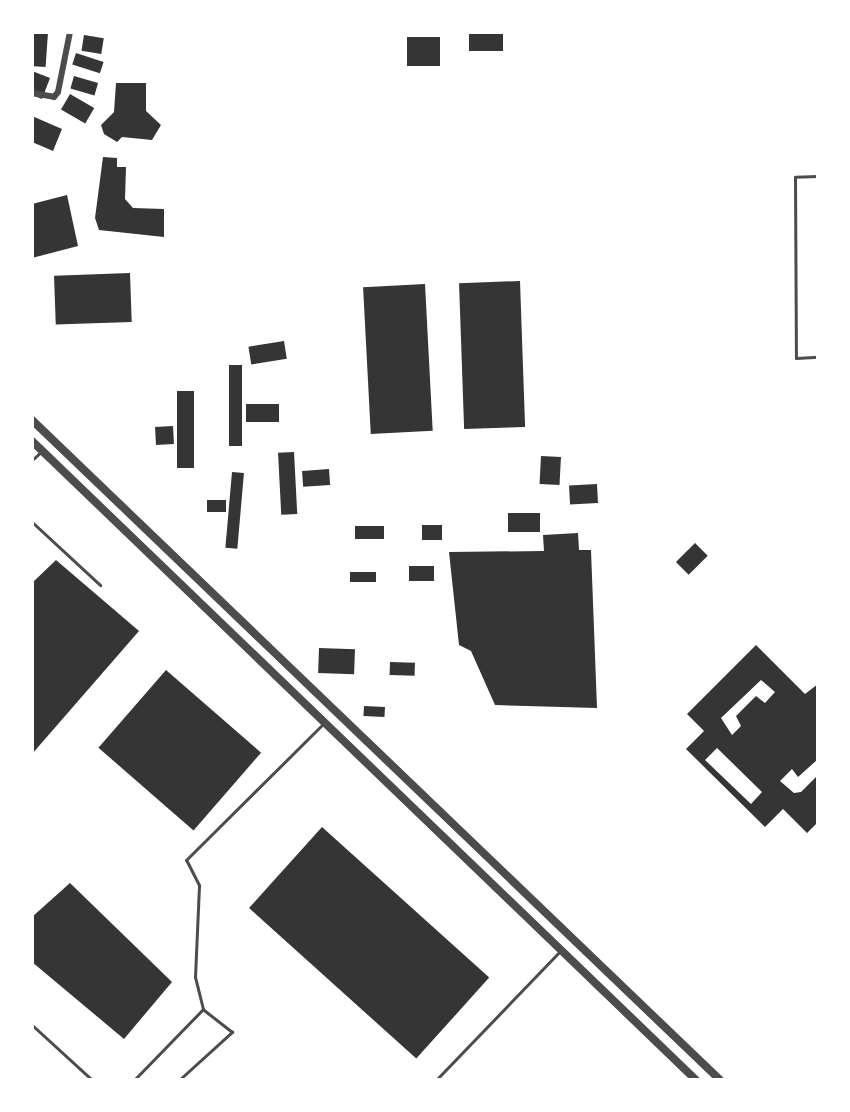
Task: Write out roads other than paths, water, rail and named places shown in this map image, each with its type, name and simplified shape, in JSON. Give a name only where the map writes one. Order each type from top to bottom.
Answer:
[{"type":"street","points":[[32,93],[54,97],[58,92],[70,32]]},
{"type":"street","points":[[32,420],[571,941],[720,1080]]},
{"type":"street","points":[[49,437],[36,447],[696,1080]]},
{"type":"street","points":[[560,951],[571,941]]},
{"type":"lane","points":[[818,176],[795,177],[796,358],[818,357]]},
{"type":"lane","points":[[32,460],[36,447]]},
{"type":"lane","points":[[32,522],[100,585]]},
{"type":"lane","points":[[179,1080],[232,1032],[203,1009],[195,977],[199,885],[186,860],[324,723]]},
{"type":"lane","points":[[436,1080],[560,951]]},
{"type":"lane","points":[[134,1080],[203,1009]]},
{"type":"lane","points":[[32,1025],[92,1080]]}]
